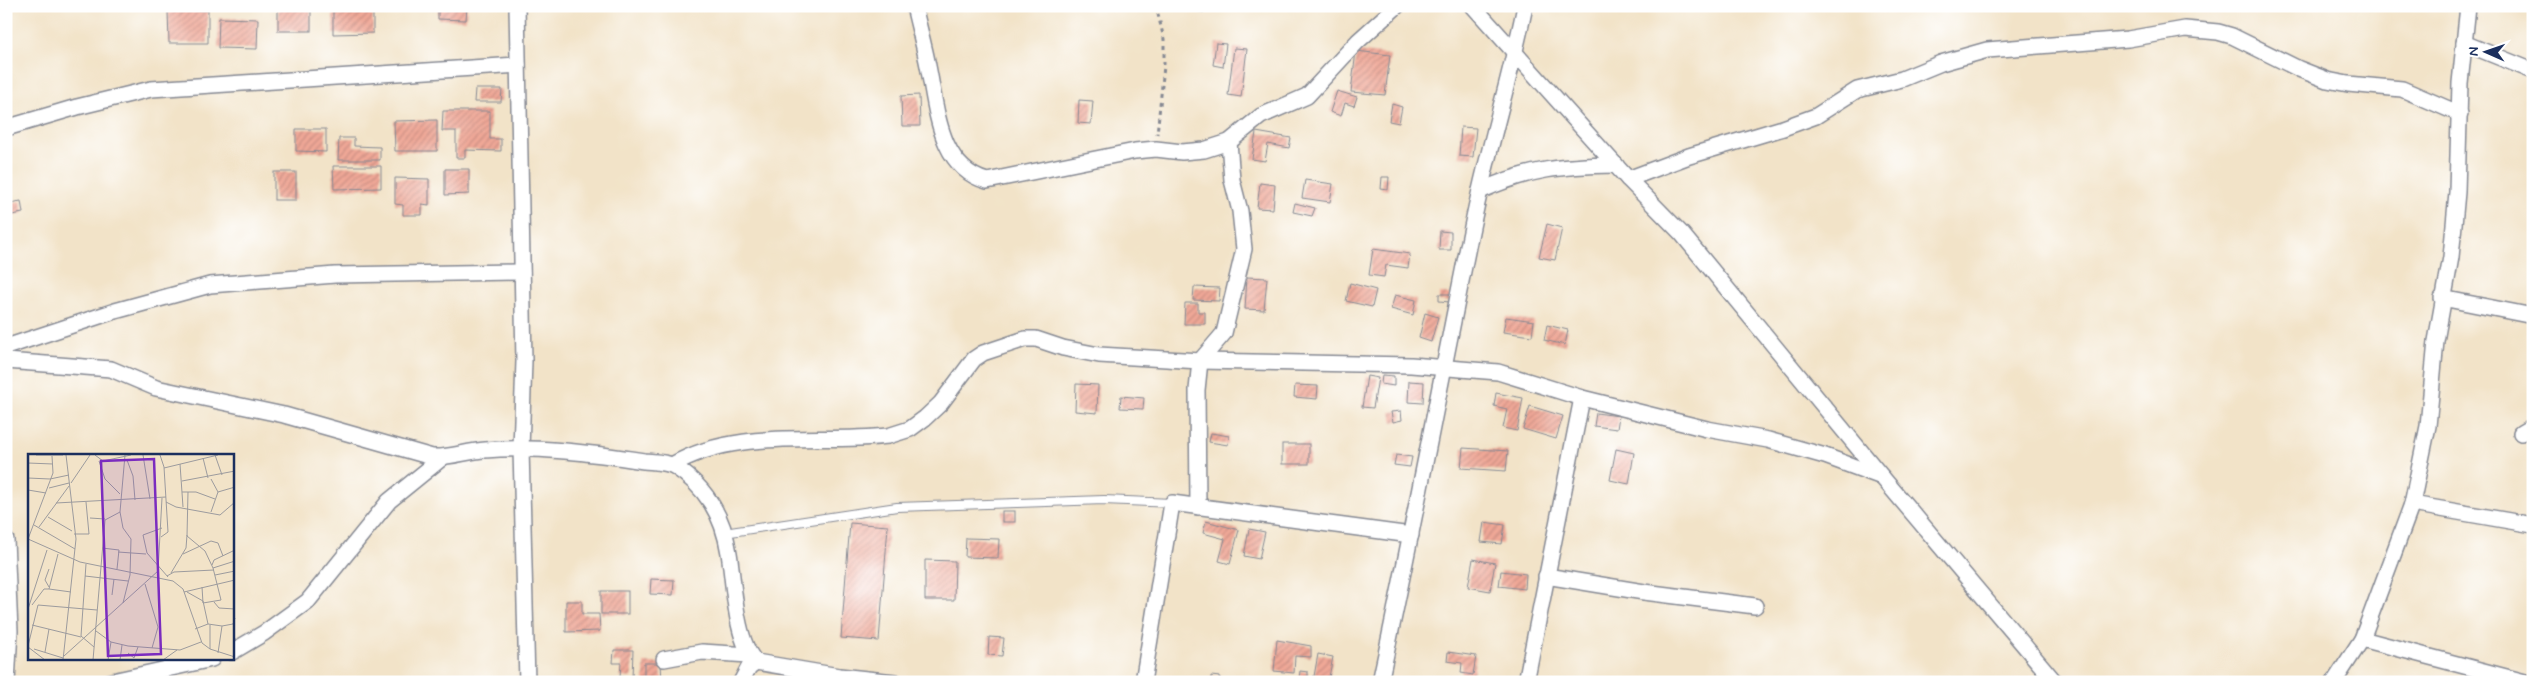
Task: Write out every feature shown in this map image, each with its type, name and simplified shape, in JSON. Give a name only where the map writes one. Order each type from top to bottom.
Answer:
[{"type":"street","points":[[517,6],[524,361],[521,449],[527,682]]},
{"type":"street","points":[[914,6],[929,71],[936,114],[950,152],[973,177],[987,181],[1135,151],[1156,149],[1182,152],[1204,150],[1229,142],[1261,116],[1307,96],[1358,41],[1397,6]]},
{"type":"street","points":[[1473,6],[1628,179],[1682,234],[1882,477],[2055,682]]},
{"type":"street","points":[[1380,682],[1425,474],[1442,369],[1458,303],[1480,191],[1516,52],[1525,6]]},
{"type":"street","points":[[2334,682],[2362,639],[2412,504],[2428,426],[2442,298],[2451,257],[2468,6]]},
{"type":"street","points":[[1628,179],[1689,156],[1783,128],[1816,116],[1857,90],[1902,79],[1941,63],[1986,50],[2128,39],[2185,29],[2218,32],[2232,36],[2299,69],[2327,80],[2402,89],[2460,114]]},
{"type":"street","points":[[2464,43],[2533,71]]},
{"type":"street","points":[[6,128],[150,89],[518,66]]},
{"type":"street","points":[[1198,507],[1197,390],[1200,361],[1224,333],[1244,249],[1240,211],[1232,180],[1229,142]]},
{"type":"street","points":[[1480,191],[1508,178],[1561,166],[1616,165]]},
{"type":"street","points":[[6,347],[116,311],[210,285],[335,274],[522,272]]},
{"type":"street","points":[[2442,298],[2533,316]]},
{"type":"street","points":[[672,465],[694,452],[738,442],[842,438],[864,439],[888,436],[910,429],[942,403],[974,360],[999,347],[1025,339],[1045,340],[1063,348],[1099,355],[1200,361],[1411,365],[1442,369],[1498,372],[1582,398],[1707,429],[1768,440],[1825,456],[1882,477]]},
{"type":"street","points":[[6,361],[111,369],[164,390],[284,415],[421,454],[442,458],[484,450],[559,450],[672,465],[706,493],[718,514],[728,549],[743,639],[753,658]]},
{"type":"street","points":[[1526,682],[1582,398]]},
{"type":"street","points":[[234,651],[264,633],[308,601],[389,501],[442,458]]},
{"type":"street","points":[[1143,682],[1172,503],[1411,535]]},
{"type":"street","points":[[2412,504],[2533,525]]},
{"type":"street","points":[[6,540],[10,631],[7,682]]},
{"type":"street","points":[[1546,576],[1644,592],[1755,606]]},
{"type":"street","points":[[2362,639],[2524,682]]},
{"type":"street","points":[[664,659],[702,652],[753,658],[839,676],[895,682]]},
{"type":"street","points":[[741,682],[753,658]]},
{"type":"street","points":[[108,682],[207,660]]},
{"type":"lane","points":[[724,533],[897,507],[1104,500],[1172,503]]},
{"type":"path","points":[[1156,6],[1164,39],[1164,66],[1157,121],[1156,149]]},
{"type":"building","points":[[278,6],[311,6],[311,31],[278,31]]},
{"type":"building","points":[[333,6],[373,6],[373,33],[333,34]]},
{"type":"building","points":[[438,6],[467,6],[466,20],[438,19]]},
{"type":"building","points":[[1191,6],[1204,6],[1204,12],[1191,11]]},
{"type":"building","points":[[208,10],[208,43],[169,43],[168,11]]},
{"type":"building","points":[[219,18],[258,19],[257,49],[218,48]]},
{"type":"building","points":[[1216,43],[1226,44],[1223,67],[1213,65]]},
{"type":"building","points":[[1234,48],[1247,49],[1241,97],[1228,95]]},
{"type":"building","points":[[1356,51],[1390,55],[1385,95],[1351,92]]},
{"type":"building","points":[[475,89],[502,89],[501,102],[474,102]]},
{"type":"building","points":[[1337,91],[1357,97],[1354,106],[1345,103],[1341,116],[1330,112]]},
{"type":"building","points":[[919,95],[920,126],[902,126],[901,96]]},
{"type":"building","points":[[1079,100],[1093,101],[1091,124],[1078,123]]},
{"type":"building","points":[[1392,104],[1402,107],[1399,123],[1389,121]]},
{"type":"building","points":[[443,111],[490,111],[490,139],[501,139],[501,151],[465,150],[465,158],[456,158],[456,131],[442,131]]},
{"type":"building","points":[[437,120],[437,151],[395,151],[394,121]]},
{"type":"building","points":[[1461,127],[1476,128],[1473,157],[1459,156]]},
{"type":"building","points":[[296,129],[326,129],[326,152],[296,151]]},
{"type":"building","points":[[1256,132],[1291,138],[1289,148],[1268,144],[1265,161],[1252,159]]},
{"type":"building","points":[[339,138],[354,138],[354,146],[380,147],[380,160],[338,160]]},
{"type":"building","points":[[333,166],[381,166],[381,188],[334,189]]},
{"type":"building","points":[[445,169],[469,169],[469,194],[445,195]]},
{"type":"building","points":[[274,172],[296,172],[296,200],[274,200]]},
{"type":"building","points":[[1382,177],[1389,177],[1388,190],[1381,189]]},
{"type":"building","points":[[395,178],[429,179],[429,205],[422,204],[422,215],[403,215],[403,205],[395,204]]},
{"type":"building","points":[[1305,180],[1333,184],[1330,202],[1302,198]]},
{"type":"building","points":[[1260,183],[1275,185],[1273,209],[1257,208]]},
{"type":"building","points":[[21,201],[23,213],[12,215],[10,203]]},
{"type":"building","points":[[1295,203],[1315,208],[1312,216],[1293,212]]},
{"type":"building","points":[[1547,224],[1562,228],[1555,260],[1539,257]]},
{"type":"building","points":[[1440,231],[1451,232],[1451,250],[1439,250]]},
{"type":"building","points":[[1373,249],[1410,254],[1408,268],[1386,265],[1384,277],[1369,275]]},
{"type":"building","points":[[1247,277],[1267,278],[1264,310],[1245,309]]},
{"type":"building","points":[[1350,283],[1376,290],[1372,307],[1346,301]]},
{"type":"building","points":[[1194,287],[1220,288],[1219,301],[1193,300]]},
{"type":"building","points":[[1439,294],[1450,294],[1450,302],[1439,301]]},
{"type":"building","points":[[1395,295],[1416,300],[1413,315],[1391,309]]},
{"type":"building","points":[[1185,303],[1198,303],[1198,312],[1205,312],[1205,324],[1184,324]]},
{"type":"building","points":[[1425,313],[1438,317],[1431,342],[1419,338]]},
{"type":"building","points":[[1506,317],[1534,321],[1532,336],[1503,332]]},
{"type":"building","points":[[1547,325],[1568,330],[1565,345],[1544,340]]},
{"type":"building","points":[[1382,375],[1394,376],[1394,386],[1381,384]]},
{"type":"building","points":[[1367,376],[1378,378],[1373,408],[1362,407]]},
{"type":"building","points":[[1409,381],[1424,382],[1423,403],[1408,402]]},
{"type":"building","points":[[1076,384],[1098,385],[1097,413],[1075,411]]},
{"type":"building","points":[[1295,385],[1318,386],[1317,399],[1294,397]]},
{"type":"building","points":[[1496,393],[1523,398],[1517,431],[1503,428],[1507,409],[1494,406]]},
{"type":"building","points":[[1121,396],[1144,398],[1143,409],[1120,408]]},
{"type":"building","points":[[1530,406],[1563,416],[1556,439],[1523,429]]},
{"type":"building","points":[[1401,411],[1402,420],[1393,422],[1391,412]]},
{"type":"building","points":[[1596,413],[1619,416],[1617,429],[1594,426]]},
{"type":"building","points":[[1211,433],[1229,436],[1228,445],[1209,442]]},
{"type":"building","points":[[1282,444],[1309,444],[1309,464],[1282,464]]},
{"type":"building","points":[[1463,448],[1508,451],[1506,471],[1461,468]]},
{"type":"building","points":[[1616,449],[1634,453],[1629,484],[1610,480]]},
{"type":"building","points":[[1396,455],[1412,457],[1410,467],[1394,465]]},
{"type":"building","points":[[1002,511],[1015,511],[1015,522],[1002,522]]},
{"type":"building","points":[[1206,521],[1239,530],[1230,564],[1219,561],[1225,539],[1203,533]]},
{"type":"building","points":[[1484,522],[1505,525],[1502,544],[1481,542]]},
{"type":"building","points":[[850,523],[888,526],[879,641],[841,638]]},
{"type":"building","points":[[1249,529],[1265,532],[1259,559],[1244,556]]},
{"type":"building","points":[[966,538],[999,539],[998,558],[965,557]]},
{"type":"building","points":[[1473,559],[1495,563],[1490,591],[1468,587]]},
{"type":"building","points":[[925,560],[955,561],[954,600],[925,600]]},
{"type":"building","points":[[1501,571],[1526,574],[1525,589],[1499,586]]},
{"type":"building","points":[[651,579],[674,580],[673,595],[650,594]]},
{"type":"building","points":[[601,591],[628,591],[628,614],[601,614]]},
{"type":"building","points":[[566,601],[582,601],[582,614],[599,614],[600,631],[566,632]]},
{"type":"building","points":[[989,637],[1004,638],[1002,656],[988,655]]},
{"type":"building","points":[[1277,640],[1311,646],[1311,657],[1295,656],[1294,673],[1274,671]]},
{"type":"building","points":[[614,650],[633,650],[632,678],[620,677],[621,663],[613,663]]},
{"type":"building","points":[[1448,652],[1476,656],[1473,675],[1461,673],[1462,663],[1447,661]]},
{"type":"building","points":[[1318,654],[1333,657],[1328,682],[1313,682]]},
{"type":"building","points":[[644,663],[661,663],[662,682],[644,682]]},
{"type":"building","points":[[1300,671],[1308,672],[1308,680],[1299,679]]},
{"type":"building","points":[[1211,676],[1220,677],[1219,682],[1211,682]]}]
